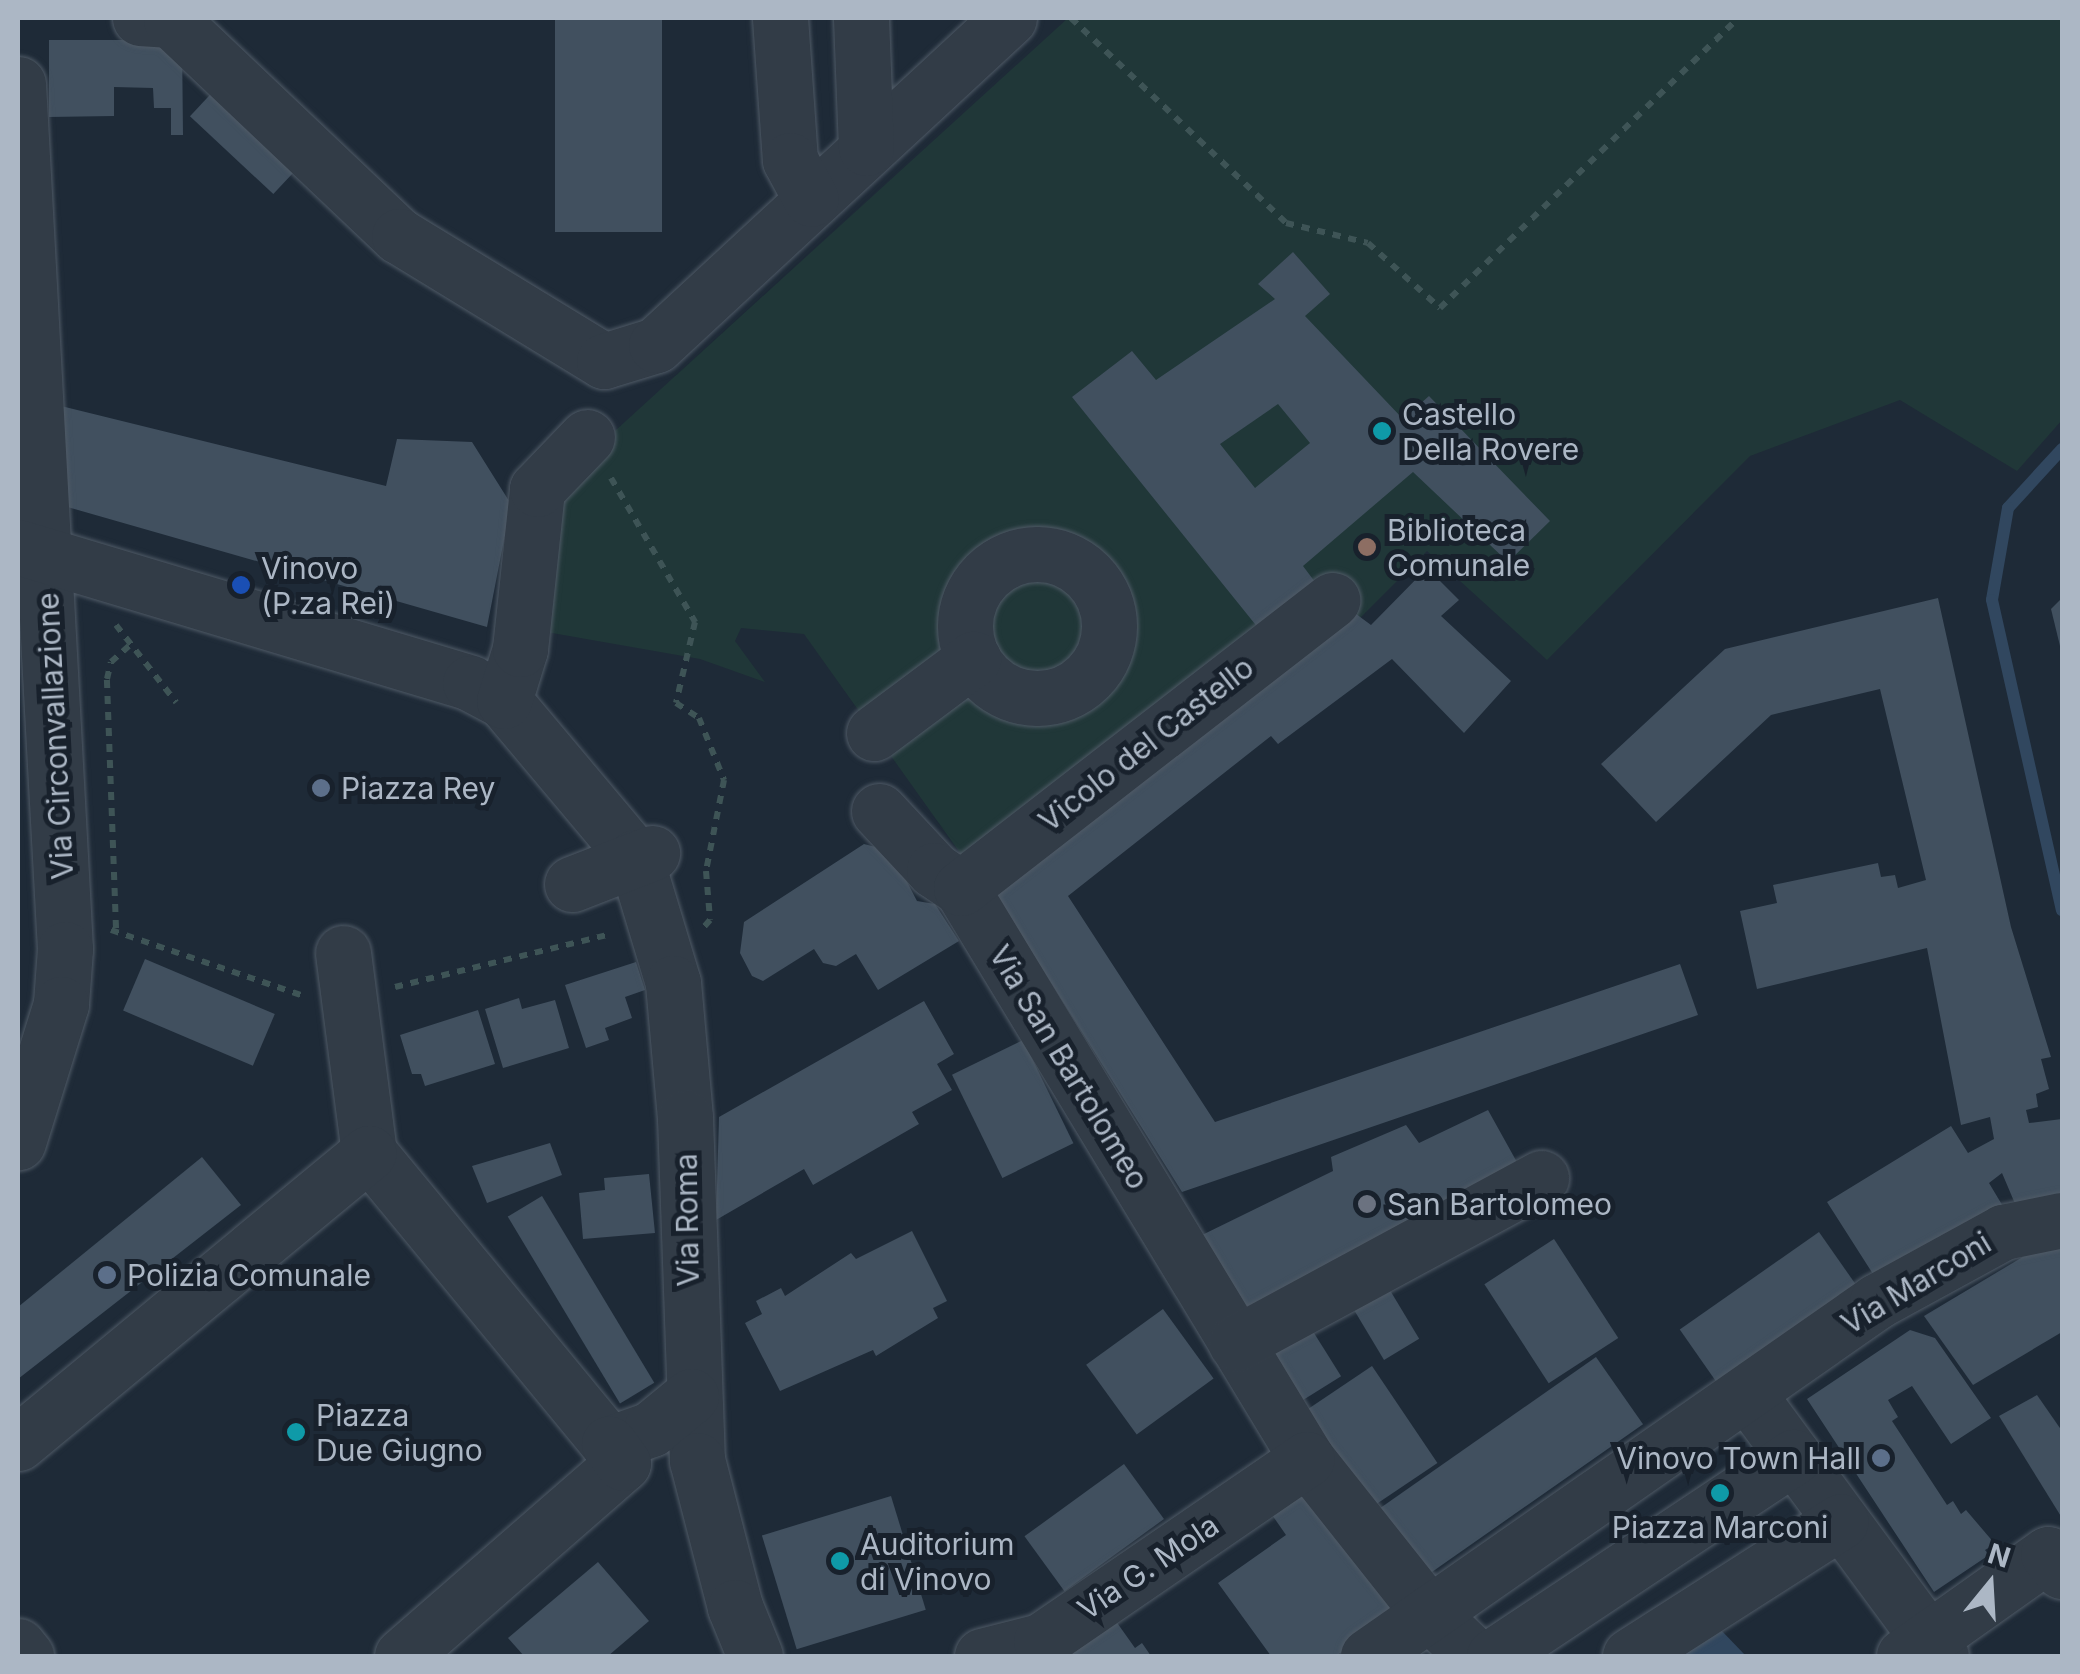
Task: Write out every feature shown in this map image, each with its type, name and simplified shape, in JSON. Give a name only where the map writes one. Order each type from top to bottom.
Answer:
[{"type":"street","points":[[140,18],[171,20],[398,236],[604,361],[656,344],[1009,18]]},
{"type":"street","points":[[780,18],[790,160],[810,200]]},
{"type":"street","points":[[860,18],[866,148]]},
{"type":"street","name":"Via Circonvallazione","points":[[18,84],[31,551],[65,932],[60,1004],[18,1142]]},
{"type":"street","points":[[31,551],[470,683],[504,701],[520,649],[537,489],[587,437]]},
{"type":"street","name":"Vicolo del Castello","points":[[960,888],[1332,600]]},
{"type":"street","points":[[874,733],[972,659]]},
{"type":"street","name":"Via Roma","points":[[504,701],[586,797],[643,855],[673,984],[685,1118],[691,1396],[697,1460],[735,1608],[755,1656]]},
{"type":"street","name":"Via San Bartolomeo","points":[[879,812],[934,870],[960,888],[1306,1459],[1430,1613]]},
{"type":"street","points":[[572,884],[643,855]]},
{"type":"street","points":[[347,976],[369,1153],[616,1453]]},
{"type":"street","points":[[18,1443],[369,1153]]},
{"type":"street","points":[[1236,1343],[1541,1178]]},
{"type":"street","name":"Via Marconi","points":[[1764,1382],[1876,1302],[2003,1232],[2062,1220]]},
{"type":"street","points":[[1368,1656],[1764,1382],[1794,1457],[1924,1651],[2048,1554],[2062,1571]]},
{"type":"street","points":[[402,1656],[616,1453],[691,1396]]},
{"type":"street","points":[[616,1453],[667,1450],[697,1460]]},
{"type":"street","points":[[1494,1656],[1794,1457]]},
{"type":"street","name":"Via G. Mola","points":[[982,1656],[1041,1640],[1306,1459]]},
{"type":"street","points":[[1630,1656],[1841,1522]]},
{"type":"street","points":[[1430,1613],[1474,1656]]},
{"type":"street","points":[[18,1646],[26,1656]]},
{"type":"path","points":[[1071,18],[1286,223],[1368,243],[1440,308],[1738,18]]},
{"type":"path","points":[[130,646],[112,662],[108,678],[65,932],[326,1004],[347,976],[608,934],[661,943],[690,939],[710,920],[706,872],[724,780],[699,718],[676,703],[694,622],[587,437]]},
{"type":"green space","points":[[1068,18],[2062,18],[2062,420],[2017,471],[1900,400],[1750,456],[1547,660],[1427,551],[1355,623],[963,857],[804,634],[741,628],[735,641],[765,682],[700,659],[535,630],[548,492]]},
{"type":"water","points":[[1720,1629],[1746,1656],[1676,1656]]},
{"type":"building","points":[[555,18],[662,18],[662,232],[555,232]]},
{"type":"building","points":[[49,40],[182,40],[183,135],[171,135],[171,108],[154,108],[153,88],[114,87],[114,116],[49,117]]},
{"type":"building","points":[[222,82],[305,160],[273,194],[190,116]]},
{"type":"building","name":"Castello Della Rovere","points":[[1293,252],[1330,294],[1305,316],[1403,419],[1429,396],[1550,521],[1508,562],[1413,472],[1303,566],[1318,586],[1263,634],[1072,397],[1132,351],[1156,380],[1275,299],[1258,284]],"holes":[[[1278,404],[1310,443],[1255,488],[1220,444]]]},
{"type":"building","points":[[57,405],[386,486],[397,439],[472,442],[511,504],[487,627],[64,506]]},
{"type":"building","points":[[1427,568],[1459,600],[1441,616],[1511,681],[1464,733],[1392,659],[1278,744],[1271,736],[1068,896],[1215,1122],[1680,964],[1698,1015],[1182,1192],[988,882],[1348,608],[1371,625]]},
{"type":"building","points":[[1938,598],[2011,927],[2051,1057],[2041,1059],[2049,1089],[2036,1094],[2038,1107],[2026,1110],[2029,1123],[2062,1119],[2062,1201],[2016,1206],[2002,1173],[1989,1183],[2004,1208],[1880,1285],[1827,1202],[1951,1126],[1968,1153],[1994,1139],[1990,1117],[1961,1125],[1927,948],[1757,989],[1740,911],[1777,903],[1773,885],[1878,863],[1881,877],[1895,875],[1898,888],[1926,880],[1880,689],[1771,715],[1656,822],[1601,764],[1725,649]]},
{"type":"building","points":[[2062,598],[2062,650],[2061,650],[2051,609]]},
{"type":"building","points":[[864,844],[891,851],[917,901],[935,904],[959,941],[878,990],[856,954],[836,966],[823,963],[814,949],[763,981],[752,976],[740,953],[744,922]]},
{"type":"building","points":[[145,959],[275,1014],[253,1066],[123,1011]]},
{"type":"building","points":[[636,962],[645,990],[625,997],[632,1018],[605,1028],[609,1040],[586,1048],[565,985]]},
{"type":"building","points":[[519,998],[522,1009],[555,1000],[569,1048],[503,1068],[485,1009]]},
{"type":"building","points":[[924,1001],[954,1054],[937,1064],[952,1090],[912,1112],[919,1124],[813,1185],[804,1169],[716,1220],[719,1117]]},
{"type":"building","points":[[478,1010],[495,1064],[425,1086],[421,1074],[412,1074],[400,1035]]},
{"type":"building","points":[[1023,1040],[1073,1143],[1002,1178],[952,1075]]},
{"type":"building","name":"San Bartolomeo","points":[[1488,1110],[1523,1173],[1246,1327],[1200,1236],[1333,1171],[1331,1157],[1406,1125],[1419,1143]]},
{"type":"building","points":[[550,1143],[562,1175],[487,1203],[472,1166]]},
{"type":"building","points":[[202,1157],[241,1205],[18,1379],[18,1307]]},
{"type":"building","points":[[649,1174],[655,1233],[583,1239],[579,1193],[605,1190],[604,1178]]},
{"type":"building","points":[[542,1196],[654,1383],[620,1403],[508,1217]]},
{"type":"building","points":[[912,1231],[947,1301],[933,1308],[938,1318],[876,1356],[873,1350],[780,1391],[745,1323],[762,1314],[756,1301],[781,1288],[785,1296],[851,1253],[856,1259]]},
{"type":"building","points":[[1819,1232],[1861,1293],[1722,1390],[1680,1330]]},
{"type":"building","points":[[1554,1239],[1618,1338],[1549,1383],[1484,1284]]},
{"type":"building","points":[[2051,1240],[2062,1244],[2062,1332],[1973,1385],[1924,1316]]},
{"type":"building","points":[[1379,1272],[1419,1339],[1384,1360],[1344,1293]]},
{"type":"building","points":[[1163,1309],[1214,1379],[1137,1434],[1086,1365]]},
{"type":"building","points":[[1304,1317],[1341,1376],[1292,1407],[1255,1348]]},
{"type":"building","name":"Vinovo Town Hall","points":[[1910,1330],[1935,1338],[1991,1418],[1951,1444],[1912,1386],[1888,1400],[1898,1417],[1892,1421],[1947,1505],[1953,1501],[1961,1514],[1966,1510],[1995,1544],[1985,1550],[1989,1555],[1934,1592],[1807,1399]]},
{"type":"building","points":[[1596,1357],[1643,1424],[1423,1578],[1376,1511]]},
{"type":"building","points":[[1372,1366],[1437,1463],[1373,1507],[1307,1410]]},
{"type":"building","points":[[2037,1395],[2062,1431],[2062,1518],[1999,1416]]},
{"type":"building","points":[[1124,1464],[1164,1519],[1064,1591],[1024,1536]]},
{"type":"building","points":[[1308,1481],[1395,1615],[1336,1656],[1271,1656],[1218,1583],[1286,1535],[1268,1509]]},
{"type":"building","name":"Auditorium di Vinovo","points":[[891,1496],[926,1610],[797,1649],[762,1535]]},
{"type":"building","points":[[598,1562],[649,1621],[608,1656],[524,1656],[508,1638]]},
{"type":"building","points":[[1108,1610],[1135,1648],[1142,1643],[1151,1656],[1042,1656]]},
{"type":"waterway","points":[[2062,449],[2008,508],[1992,600],[2062,910]]},
{"type":"place","name":"Castello Della Rovere","points":[[1382,431]]},
{"type":"place","name":"Biblioteca Comunale","points":[[1367,547]]},
{"type":"place","name":"Vinovo (P.za Rei)","points":[[241,585]]},
{"type":"place","name":"Piazza Rey","points":[[321,788]]},
{"type":"place","name":"San Bartolomeo","points":[[1367,1204]]},
{"type":"place","name":"Polizia Comunale","points":[[107,1275]]},
{"type":"place","name":"Piazza Due Giugno","points":[[296,1432]]},
{"type":"place","name":"Vinovo Town Hall","points":[[1881,1458]]},
{"type":"place","name":"Piazza Marconi","points":[[1720,1493]]},
{"type":"place","name":"Auditorium di Vinovo","points":[[840,1561]]}]
